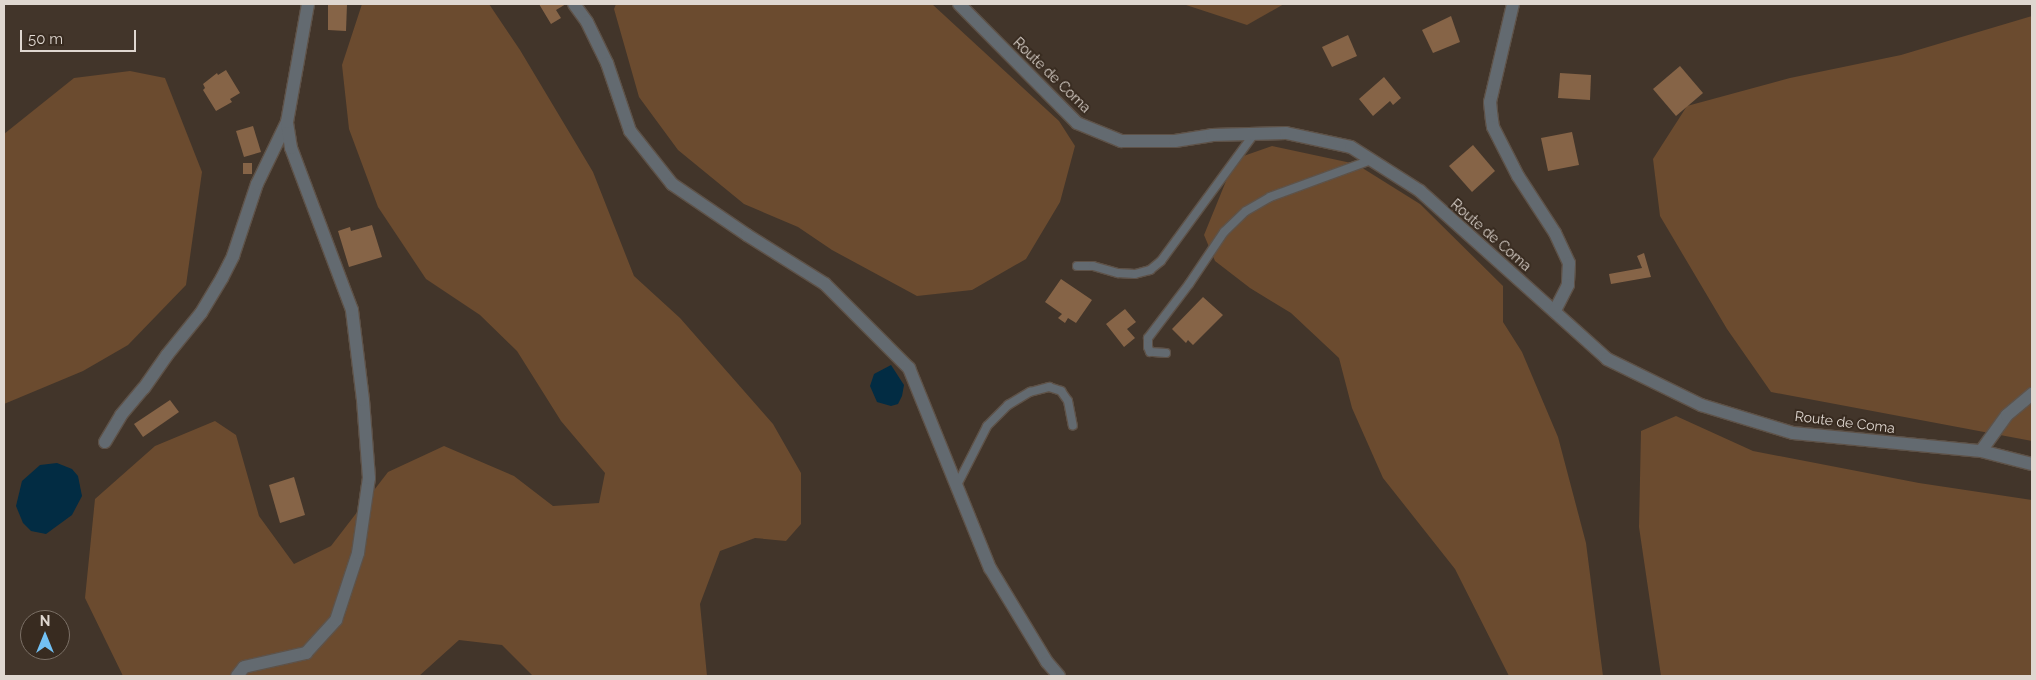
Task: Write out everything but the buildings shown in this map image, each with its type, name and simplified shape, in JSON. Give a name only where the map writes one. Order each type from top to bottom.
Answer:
[{"type":"street","points":[[105,442],[121,415],[144,388],[200,313],[222,278],[233,256],[257,184],[287,122],[308,4]]},
{"type":"street","points":[[574,4],[587,22],[607,63],[630,131],[672,184],[825,284],[909,368],[990,568],[1047,662],[1059,676]]},
{"type":"street","name":"Route de Coma","points":[[958,4],[1077,123],[1121,141],[1175,142],[1212,135],[1286,133],[1350,147],[1420,191],[1607,359],[1701,406],[1793,432],[1981,451],[2032,464]]},
{"type":"street","points":[[1513,4],[1490,102],[1492,120],[1493,127],[1518,176],[1555,233],[1569,262],[1568,285],[1555,311]]},
{"type":"street","points":[[236,676],[244,667],[306,653],[336,620],[358,552],[369,478],[363,400],[352,310],[291,148],[287,122]]},
{"type":"street","points":[[1981,451],[2007,415],[2032,394]]},
{"type":"lane","points":[[1077,266],[1092,266],[1118,273],[1135,274],[1150,270],[1161,261],[1254,134]]},
{"type":"lane","points":[[1166,353],[1150,352],[1148,338],[1190,284],[1224,232],[1241,216],[1270,198],[1371,160]]},
{"type":"lane","points":[[957,485],[987,426],[1008,405],[1030,392],[1049,387],[1061,391],[1068,401],[1073,426]]},
{"type":"shaded area","points":[[362,4],[489,4],[520,50],[593,172],[634,276],[680,318],[773,424],[801,473],[801,524],[786,541],[755,538],[720,551],[700,604],[707,676],[533,676],[502,645],[459,640],[419,676],[123,676],[85,598],[95,499],[155,446],[215,421],[236,435],[259,516],[294,564],[331,546],[388,472],[444,446],[514,476],[553,506],[599,503],[605,473],[561,421],[517,351],[480,315],[426,279],[378,207],[349,129],[342,65]]},
{"type":"shaded area","points":[[616,4],[932,4],[1059,121],[1075,146],[1060,202],[1026,259],[972,290],[917,296],[832,250],[798,227],[744,204],[678,150],[639,97],[614,9]]},
{"type":"shaded area","points":[[1183,4],[1284,4],[1247,25]]},
{"type":"shaded area","points":[[2032,16],[2032,441],[1771,392],[1727,329],[1660,216],[1653,159],[1687,106],[1790,78],[1901,55]]},
{"type":"shaded area","points":[[130,71],[165,78],[202,172],[186,285],[128,345],[83,371],[4,404],[4,134],[74,78]]},
{"type":"shaded area","points":[[1272,146],[1356,164],[1420,204],[1503,286],[1503,322],[1522,352],[1558,437],[1586,543],[1603,676],[1509,676],[1455,569],[1383,478],[1352,408],[1339,358],[1291,313],[1250,288],[1215,261],[1204,235],[1235,159]]},
{"type":"shaded area","points":[[1676,416],[1753,451],[1919,483],[2032,500],[2032,676],[1661,676],[1639,527],[1641,431]]},
{"type":"water","points":[[891,365],[904,385],[898,404],[891,406],[877,402],[870,386],[874,374]]},
{"type":"water","points":[[57,463],[72,469],[78,476],[82,496],[72,515],[46,534],[31,531],[23,523],[16,506],[22,481],[40,465]]}]
